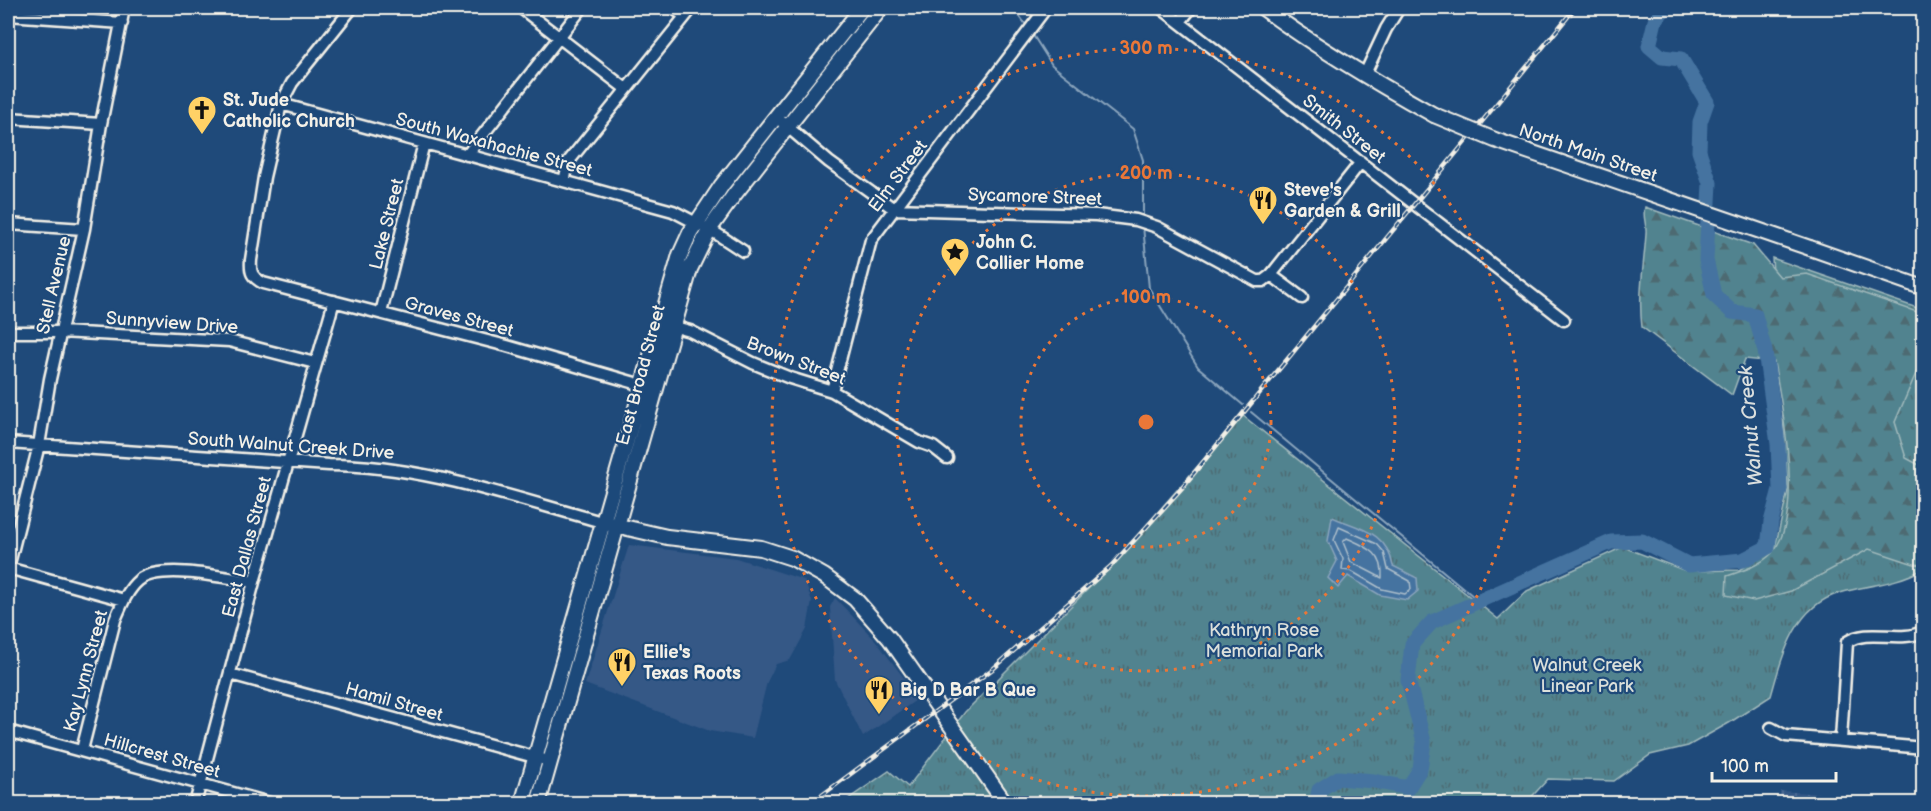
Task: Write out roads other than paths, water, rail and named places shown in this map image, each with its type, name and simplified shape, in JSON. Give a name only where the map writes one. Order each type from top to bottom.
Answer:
[{"type":"main road","name":"East Broad Street","points":[[522,804],[675,266],[703,226],[788,127],[881,8]]},
{"type":"main road","name":"North Main Street","points":[[1263,8],[1305,39],[1364,76],[1434,115],[1495,140],[1923,288]]},
{"type":"main road","name":"East Broad Street","points":[[538,804],[703,226],[722,185],[859,9]]},
{"type":"main road","points":[[602,522],[667,537],[761,548],[792,558],[824,576],[855,599],[890,639],[1006,804]]},
{"type":"main road","points":[[565,654],[580,659]]},
{"type":"street","name":"Stell Avenue","points":[[8,568],[39,445],[60,332],[84,229],[101,124],[124,8]]},
{"type":"street","points":[[281,104],[299,74],[352,8]]},
{"type":"street","points":[[521,8],[626,89]]},
{"type":"street","points":[[467,154],[582,8]]},
{"type":"street","points":[[564,181],[569,161],[688,12],[673,8]]},
{"type":"street","name":"Elm Street","points":[[832,391],[871,240],[1046,8]]},
{"type":"street","name":"Smith Street","points":[[1161,8],[1564,320]]},
{"type":"street","points":[[1180,22],[1191,8]]},
{"type":"street","points":[[1364,76],[1386,29],[1399,8]]},
{"type":"street","points":[[859,9],[871,21]]},
{"type":"street","points":[[8,15],[122,23]]},
{"type":"street","name":"South Waxahachie Street","points":[[281,104],[670,210],[703,226],[743,251]]},
{"type":"street","name":"Graves Street","points":[[281,104],[260,204],[250,270],[253,277],[263,283],[656,389]]},
{"type":"street","points":[[776,117],[830,162],[894,209]]},
{"type":"street","points":[[8,118],[101,124]]},
{"type":"street","name":"Lake Street","points":[[381,313],[424,143]]},
{"type":"street","points":[[1302,298],[1271,275],[1361,162]]},
{"type":"street","name":"Sycamore Street","points":[[894,209],[1121,217],[1146,224],[1250,279],[1263,281],[1271,275]]},
{"type":"street","points":[[8,224],[84,229]]},
{"type":"street","name":"East Dallas Street","points":[[195,804],[254,582],[334,301]]},
{"type":"street","name":"Brown Street","points":[[658,323],[690,332],[780,375],[832,391],[919,442],[933,447],[947,458]]},
{"type":"street","name":"Sunnyview Drive","points":[[8,332],[60,332],[229,341],[315,363]]},
{"type":"street","name":"South Walnut Creek Drive","points":[[8,443],[288,462],[367,465],[423,474],[602,522]]},
{"type":"street","points":[[8,568],[124,600]]},
{"type":"street","name":"Kay Lynn Street","points":[[82,750],[115,620],[124,600],[140,579],[149,575],[200,574],[254,582]]},
{"type":"street","points":[[1841,740],[1847,642],[1869,636],[1914,636],[1923,631]]},
{"type":"street","name":"Hamil Street","points":[[230,674],[549,761]]},
{"type":"street","points":[[1771,728],[1786,736],[1923,748]]},
{"type":"street","name":"Hillcrest Street","points":[[8,731],[273,804]]},
{"type":"water","points":[[1332,517],[1371,533],[1379,539],[1390,555],[1393,566],[1417,578],[1418,591],[1407,600],[1380,595],[1348,576],[1338,588],[1328,578],[1337,561],[1328,541]]},
{"type":"waterway","points":[[1014,8],[1028,28]]},
{"type":"waterway","name":"Walnut Creek","points":[[1316,804],[1319,790],[1338,778],[1374,781],[1408,788],[1420,769],[1424,742],[1408,680],[1412,644],[1432,622],[1611,542],[1642,541],[1689,565],[1743,560],[1768,547],[1771,522],[1780,489],[1778,444],[1765,351],[1755,315],[1732,312],[1714,295],[1706,260],[1710,183],[1699,151],[1700,122],[1707,102],[1681,59],[1662,57],[1649,46],[1655,21],[1665,8]]},
{"type":"waterway","points":[[1031,32],[1052,65],[1133,129],[1143,160],[1143,220]]},
{"type":"waterway","points":[[1143,226],[1149,288],[1198,367],[1243,405]]},
{"type":"waterway","points":[[1251,412],[1479,601]]},
{"type":"railway","points":[[810,804],[994,668],[1111,566],[1181,489],[1575,8]]},
{"type":"place","name":"St. Jude Catholic Church","points":[[202,136]]},
{"type":"place","name":"Steve's Garden & Grill","points":[[1263,226]]},
{"type":"place","name":"John C. Collier Home","points":[[955,278]]},
{"type":"place","name":"Ellie's Texas Roots","points":[[622,688]]},
{"type":"place","name":"Big D Bar B Que","points":[[879,716]]},
{"type":"park label","name":"Kathryn Rose Memorial Park","points":[[1264,640]]},
{"type":"park label","name":"Walnut Creek Linear Park","points":[[1587,675]]}]
